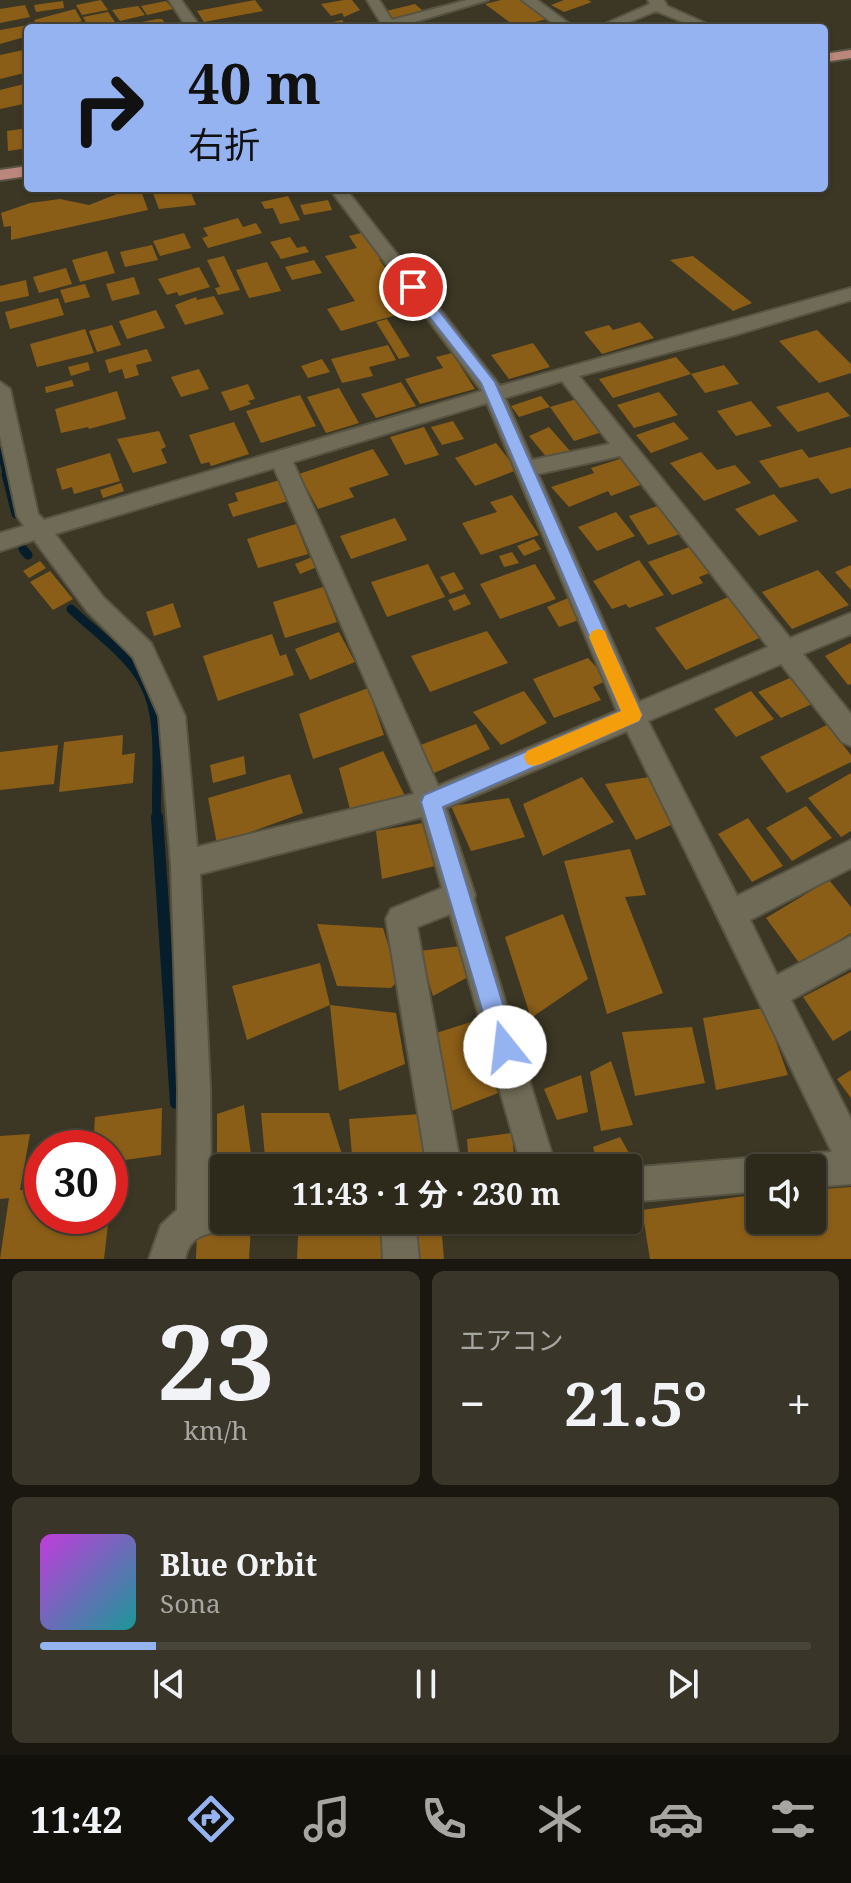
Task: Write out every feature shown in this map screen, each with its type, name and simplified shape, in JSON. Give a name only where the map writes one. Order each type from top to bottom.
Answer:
[{"type":"main road","points":[[828,57],[851,54]]},
{"type":"main road","points":[[0,175],[24,172]]},
{"type":"street","points":[[175,0],[191,24]]},
{"type":"street","points":[[373,0],[391,24]]},
{"type":"street","points":[[399,24],[482,0]]},
{"type":"street","points":[[528,0],[562,24]]},
{"type":"street","points":[[611,24],[654,3],[700,24]]},
{"type":"street","points":[[340,192],[488,382],[632,715],[734,913],[851,1154]]},
{"type":"street","points":[[0,542],[566,373],[728,331],[851,294]]},
{"type":"street","points":[[566,373],[851,734]]},
{"type":"street","points":[[0,389],[28,516],[95,604],[142,650],[172,716],[185,864],[194,1089],[209,1216],[169,1240],[167,1259]]},
{"type":"street","points":[[525,469],[625,448]]},
{"type":"street","points":[[280,457],[431,802],[461,895],[535,1154]]},
{"type":"street","points":[[185,864],[431,802],[851,623]]},
{"type":"street","points":[[734,913],[851,853]]},
{"type":"street","points":[[442,1154],[401,919],[461,895]]},
{"type":"street","points":[[772,994],[851,951]]},
{"type":"street","points":[[826,1169],[851,1167]]},
{"type":"street","points":[[642,1184],[746,1175]]},
{"type":"street","points":[[399,1234],[401,1259]]},
{"type":"building","points":[[101,0],[108,10],[82,15],[76,5]]},
{"type":"building","points":[[255,0],[263,11],[204,22],[197,11]]},
{"type":"building","points":[[352,0],[360,10],[344,17],[342,13],[331,16],[321,4]]},
{"type":"building","points":[[520,0],[547,19],[512,24],[485,4]]},
{"type":"building","points":[[564,0],[592,2],[564,12],[551,5]]},
{"type":"building","points":[[63,1],[64,8],[36,12],[34,5]]},
{"type":"building","points":[[166,1],[173,9],[147,15],[141,6]]},
{"type":"building","points":[[415,4],[423,11],[393,18],[386,11]]},
{"type":"building","points":[[25,5],[30,17],[0,23],[0,9]]},
{"type":"building","points":[[138,6],[145,15],[120,21],[112,10]]},
{"type":"building","points":[[75,9],[82,21],[36,24],[34,20]]},
{"type":"building","points":[[108,12],[115,22],[87,24],[83,17]]},
{"type":"building","points":[[162,19],[166,24],[132,24]]},
{"type":"building","points":[[342,20],[345,24],[325,24]]},
{"type":"building","points":[[24,26],[24,37],[0,44],[0,30]]},
{"type":"building","points":[[24,50],[24,73],[0,79],[0,55]]},
{"type":"building","points":[[24,84],[24,104],[0,109],[0,90]]},
{"type":"building","points":[[24,129],[24,149],[8,151],[7,131]]},
{"type":"building","points":[[122,192],[141,192],[148,210],[11,240],[11,226],[4,227],[1,213],[30,203],[60,199],[89,205]]},
{"type":"building","points":[[153,192],[191,192],[196,205],[159,209]]},
{"type":"building","points":[[288,196],[300,220],[280,224],[273,208],[265,209],[261,202]]},
{"type":"building","points":[[328,200],[332,210],[304,215],[300,205]]},
{"type":"building","points":[[238,218],[243,227],[256,223],[262,233],[208,248],[202,238],[208,236],[203,228]]},
{"type":"building","points":[[369,231],[387,257],[379,259],[414,310],[341,331],[327,309],[355,301],[325,256],[357,248],[349,236]]},
{"type":"building","points":[[184,233],[191,248],[160,256],[153,241]]},
{"type":"building","points":[[290,237],[297,248],[305,246],[309,252],[281,259],[270,242]]},
{"type":"building","points":[[152,245],[158,260],[125,267],[120,252]]},
{"type":"building","points":[[107,251],[115,273],[80,282],[72,260]]},
{"type":"building","points":[[224,256],[240,290],[218,295],[215,288],[220,287],[207,260]]},
{"type":"building","points":[[693,256],[752,303],[733,311],[670,260]]},
{"type":"building","points":[[314,260],[322,273],[292,280],[285,267]]},
{"type":"building","points":[[267,262],[281,291],[249,298],[236,270]]},
{"type":"building","points":[[199,267],[210,287],[179,296],[177,292],[167,295],[158,279]]},
{"type":"building","points":[[66,268],[72,284],[39,293],[33,277]]},
{"type":"building","points":[[134,277],[140,294],[112,301],[106,284]]},
{"type":"building","points":[[26,280],[29,296],[0,302],[0,286]]},
{"type":"building","points":[[85,284],[90,297],[65,303],[60,290]]},
{"type":"building","points":[[214,296],[224,314],[185,325],[175,305],[196,297],[197,300]]},
{"type":"building","points":[[58,298],[64,315],[10,329],[5,312]]},
{"type":"building","points":[[156,310],[165,328],[127,339],[119,321]]},
{"type":"building","points":[[387,319],[410,356],[399,359],[376,322]]},
{"type":"building","points":[[640,322],[654,338],[602,354],[584,332],[609,325],[613,330]]},
{"type":"building","points":[[112,325],[121,345],[97,352],[89,331]]},
{"type":"building","points":[[85,329],[94,353],[37,367],[30,344]]},
{"type":"building","points":[[817,330],[851,364],[851,373],[819,383],[779,341]]},
{"type":"building","points":[[533,343],[550,367],[509,379],[491,355]]},
{"type":"building","points":[[388,345],[396,360],[369,367],[373,376],[342,383],[331,359]]},
{"type":"building","points":[[147,349],[152,361],[136,365],[139,375],[125,379],[122,369],[109,373],[105,360]]},
{"type":"building","points":[[452,353],[475,389],[420,404],[405,379],[443,368],[436,357]]},
{"type":"building","points":[[676,357],[691,374],[613,398],[599,379]]},
{"type":"building","points":[[322,359],[330,372],[308,378],[301,366]]},
{"type":"building","points":[[88,362],[90,370],[71,376],[68,367]]},
{"type":"building","points":[[724,365],[739,384],[705,393],[691,374]]},
{"type":"building","points":[[199,369],[209,389],[181,397],[171,377]]},
{"type":"building","points":[[72,380],[74,386],[46,393],[45,387]]},
{"type":"building","points":[[401,382],[416,406],[376,418],[361,394]]},
{"type":"building","points":[[248,384],[255,399],[248,401],[251,404],[230,411],[221,392]]},
{"type":"building","points":[[339,388],[359,423],[326,433],[307,397]]},
{"type":"building","points":[[117,391],[126,419],[61,433],[55,409]]},
{"type":"building","points":[[659,392],[678,415],[634,428],[617,405]]},
{"type":"building","points":[[828,392],[850,416],[798,432],[776,407]]},
{"type":"building","points":[[300,395],[316,426],[261,443],[246,411]]},
{"type":"building","points":[[541,396],[550,407],[519,417],[511,406]]},
{"type":"building","points":[[577,399],[602,432],[574,441],[550,407]]},
{"type":"building","points":[[751,401],[772,426],[736,436],[717,411]]},
{"type":"building","points":[[453,421],[464,439],[442,445],[431,427]]},
{"type":"building","points":[[234,422],[249,454],[211,466],[209,462],[201,464],[189,435]]},
{"type":"building","points":[[674,422],[689,439],[651,453],[636,435]]},
{"type":"building","points":[[424,427],[439,455],[405,465],[390,437]]},
{"type":"building","points":[[549,427],[570,451],[549,460],[529,436]]},
{"type":"building","points":[[159,431],[166,447],[161,449],[167,463],[133,473],[117,439]]},
{"type":"building","points":[[496,443],[517,470],[475,486],[455,458]]},
{"type":"building","points":[[851,447],[851,488],[831,494],[818,478],[780,488],[759,461],[802,449],[809,458]]},
{"type":"building","points":[[373,449],[389,475],[349,488],[354,497],[318,509],[299,474]]},
{"type":"building","points":[[701,452],[717,470],[735,465],[751,483],[704,501],[670,463]]},
{"type":"building","points":[[110,453],[120,481],[74,494],[72,487],[62,490],[56,469]]},
{"type":"building","points":[[623,458],[643,484],[611,496],[608,491],[569,507],[551,487],[594,473],[591,468]]},
{"type":"building","points":[[280,480],[288,501],[233,517],[228,504],[238,501],[235,493]]},
{"type":"building","points":[[121,483],[124,491],[103,498],[100,490]]},
{"type":"building","points":[[774,494],[798,521],[759,536],[735,509]]},
{"type":"building","points":[[512,495],[539,535],[481,555],[462,523],[497,512],[490,502]]},
{"type":"building","points":[[660,505],[683,533],[648,545],[629,516]]},
{"type":"building","points":[[616,512],[635,536],[597,551],[578,527]]},
{"type":"building","points":[[395,518],[407,540],[351,559],[340,536]]},
{"type":"building","points":[[296,524],[308,554],[258,568],[247,539]]},
{"type":"building","points":[[534,539],[541,549],[524,556],[517,546]]},
{"type":"building","points":[[692,546],[712,572],[699,577],[703,583],[672,595],[648,562]]},
{"type":"building","points":[[512,552],[519,563],[504,567],[499,556]]},
{"type":"building","points":[[312,557],[317,567],[300,574],[295,564]]},
{"type":"building","points":[[639,560],[664,595],[629,608],[626,604],[612,609],[593,581]]},
{"type":"building","points":[[40,561],[46,568],[29,578],[23,571]]},
{"type":"building","points":[[428,564],[445,597],[387,617],[371,582]]},
{"type":"building","points":[[535,564],[556,599],[500,619],[480,584]]},
{"type":"building","points":[[851,565],[851,590],[835,572]]},
{"type":"building","points":[[818,570],[849,605],[792,629],[762,592]]},
{"type":"building","points":[[50,571],[73,599],[53,610],[30,582]]},
{"type":"building","points":[[454,572],[464,589],[450,594],[440,577]]},
{"type":"building","points":[[323,587],[337,622],[285,638],[273,602]]},
{"type":"building","points":[[465,594],[471,604],[454,611],[448,600]]},
{"type":"building","points":[[733,595],[766,635],[686,670],[655,628]]},
{"type":"building","points":[[568,598],[582,619],[559,627],[547,607]]},
{"type":"building","points":[[173,603],[181,627],[154,636],[146,612]]},
{"type":"building","points":[[487,631],[508,663],[430,692],[411,656]]},
{"type":"building","points":[[339,632],[355,662],[310,680],[295,649]]},
{"type":"building","points":[[272,634],[280,656],[286,654],[294,675],[218,701],[203,656]]},
{"type":"building","points":[[851,643],[851,684],[848,685],[825,656]]},
{"type":"building","points":[[588,658],[608,680],[593,687],[601,700],[554,718],[533,679]]},
{"type":"building","points":[[790,678],[812,704],[781,718],[758,692]]},
{"type":"building","points":[[368,688],[384,735],[313,759],[299,714]]},
{"type":"building","points":[[524,691],[547,723],[501,745],[473,712]]},
{"type":"building","points":[[751,691],[774,719],[736,737],[714,709]]},
{"type":"building","points":[[476,724],[490,749],[434,773],[418,746]]},
{"type":"building","points":[[827,725],[851,755],[851,762],[787,793],[760,757]]},
{"type":"building","points":[[123,735],[122,755],[135,753],[133,783],[59,792],[64,742]]},
{"type":"building","points":[[58,745],[54,784],[0,790],[0,752]]},
{"type":"building","points":[[383,751],[405,796],[351,813],[339,768]]},
{"type":"building","points":[[244,756],[246,774],[213,783],[210,765]]},
{"type":"building","points":[[851,773],[851,831],[841,837],[808,798]]},
{"type":"building","points":[[290,774],[303,813],[217,844],[208,798]]},
{"type":"building","points":[[582,777],[614,822],[543,856],[523,804]]},
{"type":"building","points":[[649,777],[678,822],[636,840],[605,784]]},
{"type":"building","points":[[509,798],[525,837],[471,851],[451,806]]},
{"type":"building","points":[[806,806],[832,838],[792,861],[766,828]]},
{"type":"building","points":[[748,818],[783,866],[752,882],[718,834]]},
{"type":"building","points":[[423,823],[439,865],[382,879],[376,831]]},
{"type":"building","points":[[630,849],[646,895],[625,897],[663,993],[607,1014],[564,861]]},
{"type":"building","points":[[829,880],[851,907],[851,933],[800,964],[766,918]]},
{"type":"building","points":[[563,914],[588,979],[531,1018],[505,937]]},
{"type":"building","points":[[317,924],[383,928],[399,980],[391,988],[337,986]]},
{"type":"building","points":[[461,946],[468,977],[433,996],[419,951]]},
{"type":"building","points":[[320,963],[330,1005],[247,1040],[232,986]]},
{"type":"building","points":[[851,972],[851,1030],[833,1041],[803,997]]},
{"type":"building","points":[[330,1005],[396,1013],[405,1064],[339,1091]]},
{"type":"building","points":[[764,1008],[788,1075],[716,1090],[703,1018]]},
{"type":"building","points":[[474,1021],[498,1093],[449,1112],[433,1034]]},
{"type":"building","points":[[692,1027],[705,1083],[635,1096],[622,1032]]},
{"type":"building","points":[[611,1061],[633,1125],[601,1131],[590,1072]]},
{"type":"building","points":[[851,1070],[851,1098],[837,1079]]},
{"type":"building","points":[[581,1075],[588,1112],[557,1120],[544,1089]]},
{"type":"building","points":[[244,1105],[251,1154],[217,1154],[217,1114]]},
{"type":"building","points":[[162,1108],[161,1155],[128,1160],[128,1130],[94,1130],[95,1117]]},
{"type":"building","points":[[261,1113],[329,1113],[342,1154],[265,1154]]},
{"type":"building","points":[[421,1114],[426,1154],[352,1154],[349,1119]]},
{"type":"building","points":[[512,1133],[514,1154],[468,1154],[467,1139]]},
{"type":"building","points":[[24,1134],[20,1190],[24,1190],[24,1234],[107,1234],[104,1259],[0,1259],[9,1198],[0,1199],[0,1136]]},
{"type":"building","points":[[620,1137],[630,1154],[595,1154],[593,1147]]},
{"type":"building","points":[[851,1187],[851,1259],[650,1259],[642,1210],[746,1196],[746,1234],[826,1234],[826,1189]]},
{"type":"building","points":[[197,1233],[250,1234],[249,1259],[196,1259]]},
{"type":"building","points":[[384,1234],[385,1259],[297,1259],[298,1236]]},
{"type":"building","points":[[415,1234],[442,1234],[444,1259],[417,1259]]},
{"type":"waterway","points":[[0,450],[7,476]]},
{"type":"waterway","points":[[6,474],[16,514]]},
{"type":"waterway","points":[[23,549],[28,555]]},
{"type":"waterway","points":[[71,609],[123,656],[147,690],[156,725],[157,817]]},
{"type":"waterway","points":[[157,817],[176,1103]]},
{"type":"slow traffic","points":[[534,757],[632,715],[598,637]]},
{"type":"route","points":[[413,287],[488,382],[632,715],[431,802],[505,1047]]}]
